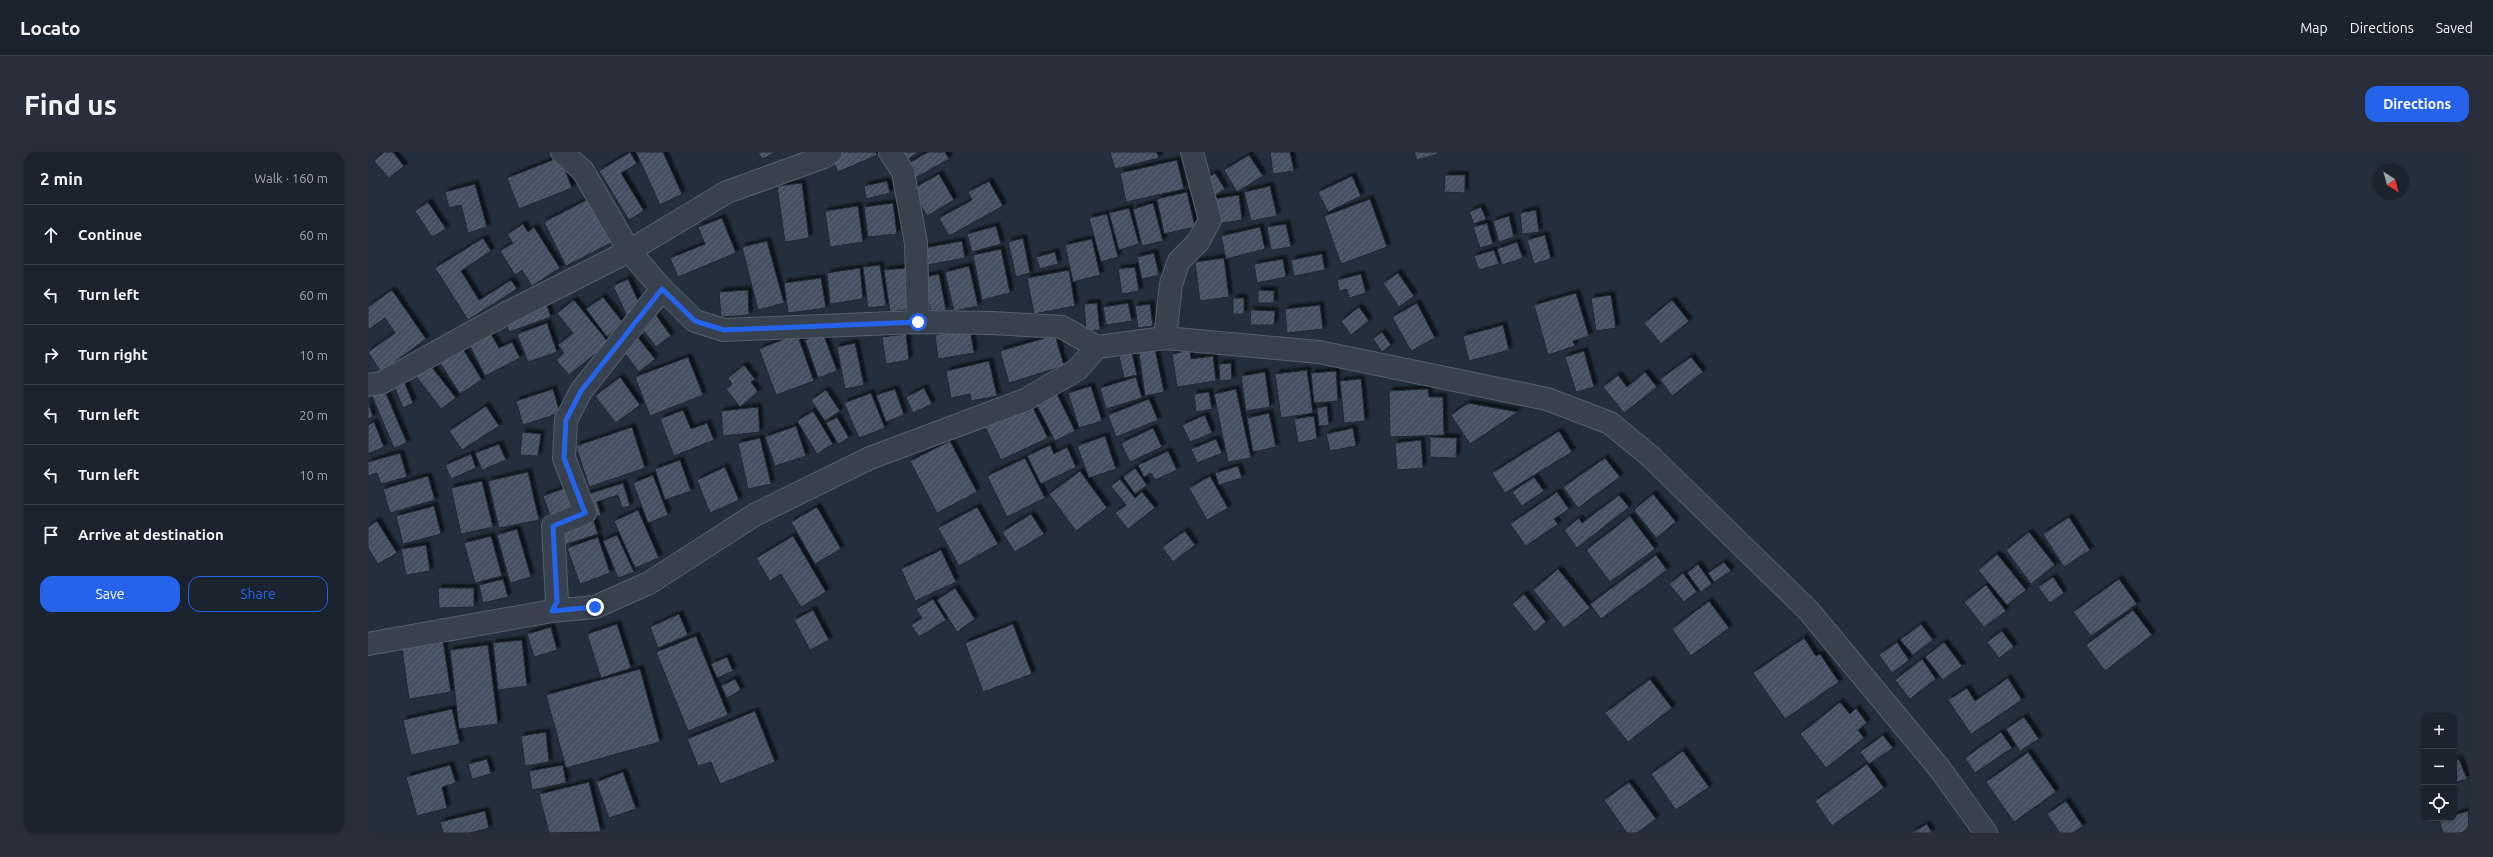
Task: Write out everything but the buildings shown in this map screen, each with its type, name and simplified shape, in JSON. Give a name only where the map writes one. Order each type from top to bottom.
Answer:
[{"type":"street","points":[[562,152],[583,172],[629,251],[662,289],[695,321],[724,330],[918,322],[1062,327],[1097,348],[1164,338],[1319,352],[1547,399],[1610,423],[1651,458],[1808,610],[1940,769],[1986,833]]},
{"type":"street","points":[[368,385],[381,383],[486,324],[629,251],[727,192],[824,157],[831,152]]},
{"type":"street","points":[[890,152],[903,172],[916,243],[918,322]]},
{"type":"street","points":[[1164,338],[1171,284],[1179,261],[1198,242],[1210,220],[1192,152]]},
{"type":"street","points":[[552,611],[557,602],[553,526],[585,513],[564,458],[566,420],[581,391],[662,289]]},
{"type":"street","points":[[368,644],[552,611],[595,607],[649,583],[756,514],[870,458],[1025,400],[1078,370],[1097,348]]},
{"type":"route","points":[[595,607],[552,611],[557,602],[553,526],[585,513],[564,458],[566,420],[581,391],[618,344],[650,308],[662,289],[695,321],[724,330],[918,322]]}]
